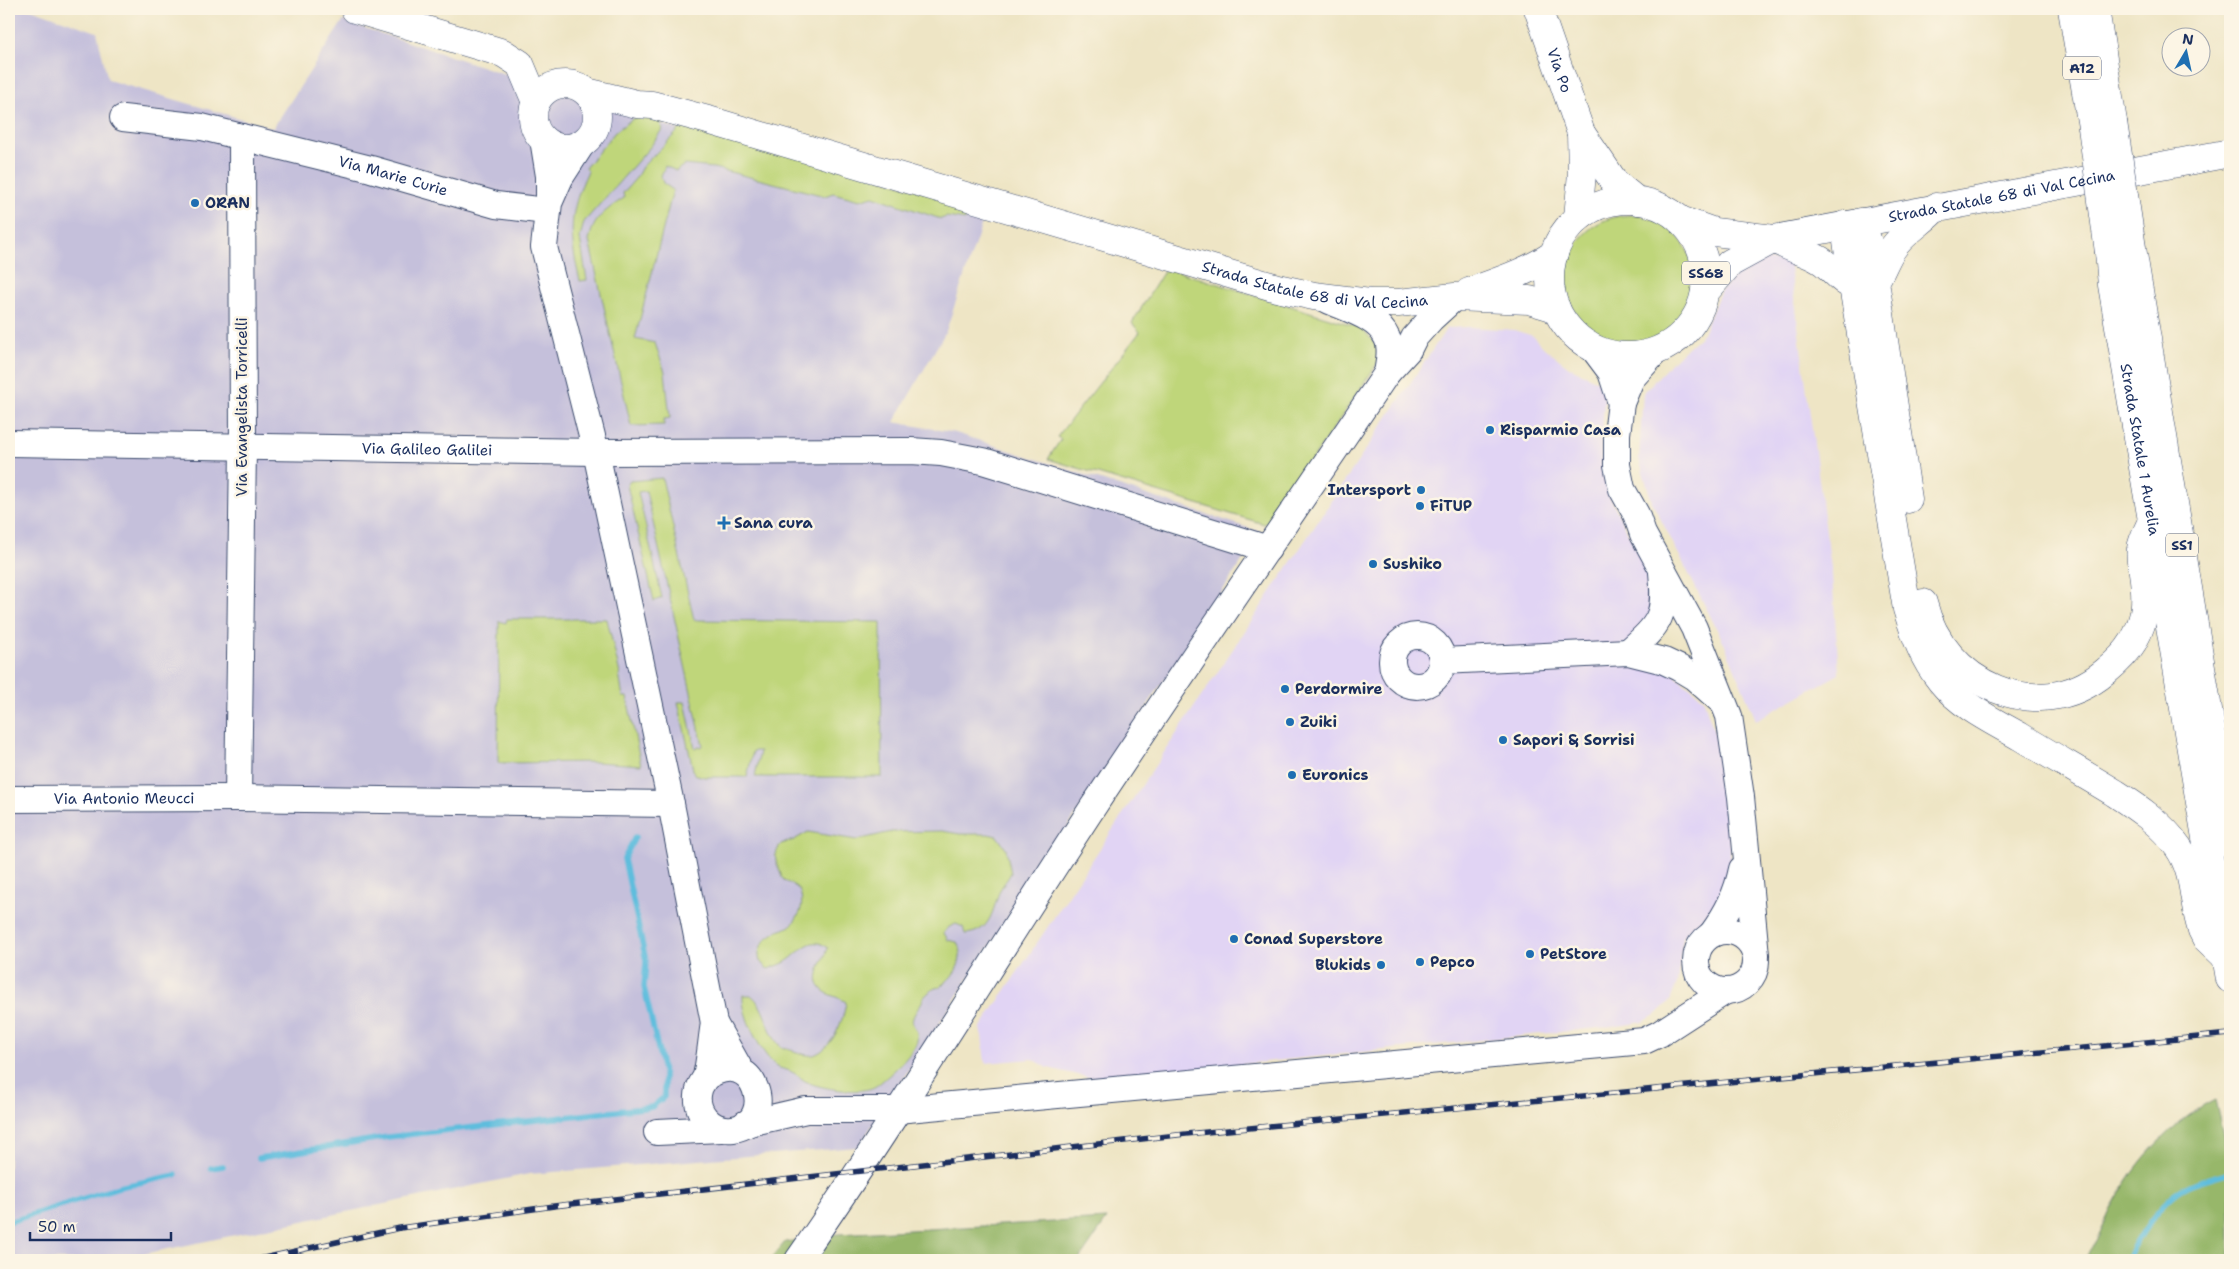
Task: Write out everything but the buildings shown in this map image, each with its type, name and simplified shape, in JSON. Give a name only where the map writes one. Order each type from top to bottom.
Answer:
[{"type":"main road","points":[[355,9],[503,53],[520,64],[536,102],[534,122],[543,139],[552,145],[572,148],[588,137],[616,111],[637,104]]},
{"type":"main road","name":"Via Po","points":[[1538,9],[1581,133],[1615,183],[1637,201]]},
{"type":"main road","name":"Strada Statale 1 Aurelia","points":[[2072,9],[2102,125]]},
{"type":"main road","name":"Strada Statale 1 Aurelia","points":[[2095,9],[2102,125],[2120,250],[2230,843]]},
{"type":"main road","points":[[536,102],[542,94],[559,84],[579,87],[587,92],[594,101],[597,110],[597,121],[588,137]]},
{"type":"main road","name":"Strada Statale 68 di Val Cecina","points":[[587,92],[637,104],[652,105],[708,120],[1277,288],[1320,297],[1370,303],[1455,297],[1529,300],[1556,308]]},
{"type":"main road","name":"Via Po","points":[[1578,218],[1582,173],[1581,133]]},
{"type":"main road","name":"Strada Statale 68 di Val Cecina","points":[[1705,292],[1730,262],[1774,239],[2230,153]]},
{"type":"main road","name":"Strada Statale 68 di Val Cecina","points":[[1680,220],[1699,245],[1704,260],[1706,276],[1701,308],[1683,334],[1670,344],[1656,351],[1624,356],[1608,354],[1593,348],[1579,339],[1568,328],[1556,308],[1550,284],[1550,271],[1554,254],[1563,234],[1578,218],[1593,208],[1605,203],[1621,200],[1637,201],[1652,204],[1680,220],[1714,232],[1774,239]]},
{"type":"main road","points":[[1864,284],[1894,246],[1909,230],[1927,218],[1936,207]]},
{"type":"main road","points":[[1853,223],[1870,248],[1864,284],[1907,609],[1924,656],[1940,681],[1964,702],[2100,784],[2145,813],[2166,832],[2180,849],[2191,873],[2202,930],[2228,967]]},
{"type":"main road","points":[[1774,239],[1789,248],[1820,260],[1836,273],[1843,282],[1864,284]]},
{"type":"main road","name":"Strada Statale 1 Aurelia","points":[[2120,250],[2112,285],[2228,967]]},
{"type":"main road","name":"Strada Statale 68 di Val Cecina","points":[[1455,297],[1537,266],[1554,254]]},
{"type":"main road","name":"SS1","points":[[1864,284],[1924,605],[1940,644],[1966,673],[2002,692],[2044,697],[2076,690],[2101,676],[2115,664],[2132,643],[2145,616],[2147,600],[2140,550],[2152,521]]},
{"type":"street","points":[[123,118],[202,127],[242,137]]},
{"type":"street","name":"Via Marie Curie","points":[[242,137],[371,169],[496,205],[548,207]]},
{"type":"street","name":"Via Evangelista Torricelli","points":[[238,798],[243,448],[242,137]]},
{"type":"street","points":[[548,207],[560,178],[588,137]]},
{"type":"street","points":[[543,139],[549,176],[544,247],[596,452],[671,804],[714,1023],[749,1080],[758,1103],[754,1114],[733,1126],[709,1123],[701,1114],[701,1090],[714,1023]]},
{"type":"street","points":[[1320,297],[1379,326],[1388,339],[1389,346]]},
{"type":"street","points":[[798,1260],[860,1171],[897,1110],[1093,808],[1387,373],[1408,350],[1414,338],[1455,297]]},
{"type":"street","points":[[1404,302],[1413,322],[1414,338]]},
{"type":"street","points":[[1387,373],[1389,346],[1397,317],[1404,302]]},
{"type":"street","points":[[1593,348],[1611,372],[1621,403]]},
{"type":"street","points":[[806,1110],[728,1068],[716,1071],[701,1090],[657,1132],[733,1126],[806,1110],[897,1110],[1644,1041],[1659,1034],[1724,992],[1740,988],[1746,984],[1755,971],[1756,955],[1741,797],[1729,716],[1694,628],[1662,565],[1643,534],[1636,514],[1622,489],[1617,458],[1621,403],[1632,380],[1656,351]]},
{"type":"street","name":"Via Galileo Galilei","points":[[9,443],[596,452],[911,451],[941,453],[983,461],[1268,549]]},
{"type":"street","points":[[1628,652],[1645,638],[1661,614],[1665,599],[1662,565]]},
{"type":"street","points":[[1442,661],[1628,652],[1664,661],[1679,668],[1694,677],[1723,702]]},
{"type":"street","name":"Via Antonio Meucci","points":[[9,798],[238,798],[671,804]]},
{"type":"street","points":[[1669,1026],[1685,993],[1700,945],[1712,934],[1725,916],[1738,888],[1746,851]]},
{"type":"street","points":[[1712,934],[1727,931],[1742,936],[1753,947],[1756,955]]},
{"type":"street","points":[[1695,960],[1698,975],[1703,982],[1709,987],[1724,992]]},
{"type":"shaded area","points":[[9,9],[31,9],[97,32],[108,80],[273,128],[343,21],[603,106],[982,223],[946,331],[894,422],[956,433],[1261,532],[858,1147],[529,1174],[115,1260],[9,1260]]},
{"type":"shaded area","points":[[1765,260],[1789,261],[1832,575],[1839,674],[1756,720],[1725,645],[1652,502],[1639,459],[1643,393],[1677,357],[1703,334],[1720,292],[1744,268]]},
{"type":"shaded area","points":[[1469,327],[1514,330],[1533,336],[1544,348],[1569,367],[1605,385],[1601,452],[1609,495],[1651,579],[1656,610],[1631,640],[1703,698],[1716,738],[1725,789],[1732,874],[1725,902],[1683,937],[1677,983],[1670,1001],[1655,1015],[1643,1022],[1618,1026],[1185,1070],[1091,1078],[1048,1068],[1033,1059],[985,1063],[981,1027],[1447,328]]},
{"type":"green space","points":[[648,113],[669,115],[660,125],[663,128],[651,146],[584,222],[580,238],[587,280],[580,281],[572,238],[572,225],[581,186],[588,171],[585,168],[615,132],[632,119]]},
{"type":"green space","points":[[688,121],[982,209],[965,220],[946,217],[941,219],[873,196],[860,200],[833,193],[825,196],[714,168],[684,165],[676,171],[665,166],[661,176],[663,183],[673,190],[635,339],[655,343],[665,372],[670,418],[664,419],[664,425],[631,426],[589,241],[594,226],[601,215],[624,198],[623,193],[636,178],[642,167]]},
{"type":"green space","points":[[1630,215],[1654,220],[1675,234],[1689,255],[1694,279],[1689,303],[1675,324],[1654,338],[1630,343],[1606,338],[1585,324],[1571,303],[1566,279],[1571,255],[1585,234],[1606,220]]},
{"type":"green space","points":[[1166,268],[1362,328],[1377,346],[1379,361],[1272,519],[1264,524],[1048,459],[1061,439],[1057,437],[1140,332],[1132,323]]},
{"type":"green space","points":[[662,478],[694,620],[881,622],[882,777],[755,777],[760,751],[753,751],[747,777],[704,777],[694,774],[678,702],[685,702],[695,748],[703,746],[646,491],[638,492],[662,598],[654,601],[627,485],[630,481]]},
{"type":"green space","points":[[507,619],[607,619],[620,674],[623,697],[627,697],[641,765],[596,762],[498,763],[499,621],[506,623]]},
{"type":"green space","points":[[942,831],[997,836],[1006,849],[1011,873],[1000,890],[990,919],[981,929],[965,934],[963,927],[956,924],[949,927],[944,933],[948,940],[957,942],[960,959],[952,976],[926,995],[915,1014],[913,1022],[917,1041],[911,1052],[893,1072],[876,1086],[870,1089],[853,1091],[833,1089],[806,1082],[790,1071],[776,1066],[764,1053],[753,1033],[745,1012],[743,995],[751,995],[756,999],[779,1045],[809,1055],[814,1055],[828,1045],[837,1032],[846,1002],[830,995],[820,987],[817,976],[828,948],[822,944],[812,943],[788,961],[768,969],[760,960],[759,951],[764,941],[792,924],[801,908],[802,901],[799,890],[782,878],[777,864],[776,855],[781,844],[794,840],[808,832],[857,840],[891,832]]},
{"type":"green space","points":[[2215,1100],[2230,1165],[2230,1260],[2083,1260],[2096,1240],[2123,1187],[2144,1157],[2184,1119]]},
{"type":"green space","points":[[1107,1219],[1079,1260],[770,1260],[785,1242],[838,1234]]},
{"type":"waterway","points":[[259,1158],[388,1137],[652,1107],[664,1097],[664,1075],[644,987],[646,961],[624,859],[635,837]]},
{"type":"waterway","points":[[211,1168],[223,1166]]},
{"type":"waterway","points":[[2126,1260],[2154,1216],[2175,1194],[2195,1183],[2230,1172]]},
{"type":"waterway","points":[[9,1222],[119,1187],[176,1175]]},
{"type":"railway","points":[[255,1260],[400,1228],[554,1206],[1186,1134],[2230,1034]]},
{"type":"place","name":"ORAN","points":[[195,203]]},
{"type":"place","name":"Risparmio Casa","points":[[1490,430]]},
{"type":"place","name":"Intersport","points":[[1421,490]]},
{"type":"place","name":"FiTUP","points":[[1420,506]]},
{"type":"place","name":"Sana cura","points":[[724,523]]},
{"type":"place","name":"Sushiko","points":[[1373,564]]},
{"type":"place","name":"Perdormire","points":[[1285,689]]},
{"type":"place","name":"Zuiki","points":[[1290,722]]},
{"type":"place","name":"Sapori & Sorrisi","points":[[1503,740]]},
{"type":"place","name":"Euronics","points":[[1292,775]]},
{"type":"place","name":"Conad Superstore","points":[[1234,939]]},
{"type":"place","name":"PetStore","points":[[1530,954]]},
{"type":"place","name":"Pepco","points":[[1420,962]]},
{"type":"place","name":"Blukids","points":[[1381,965]]}]
